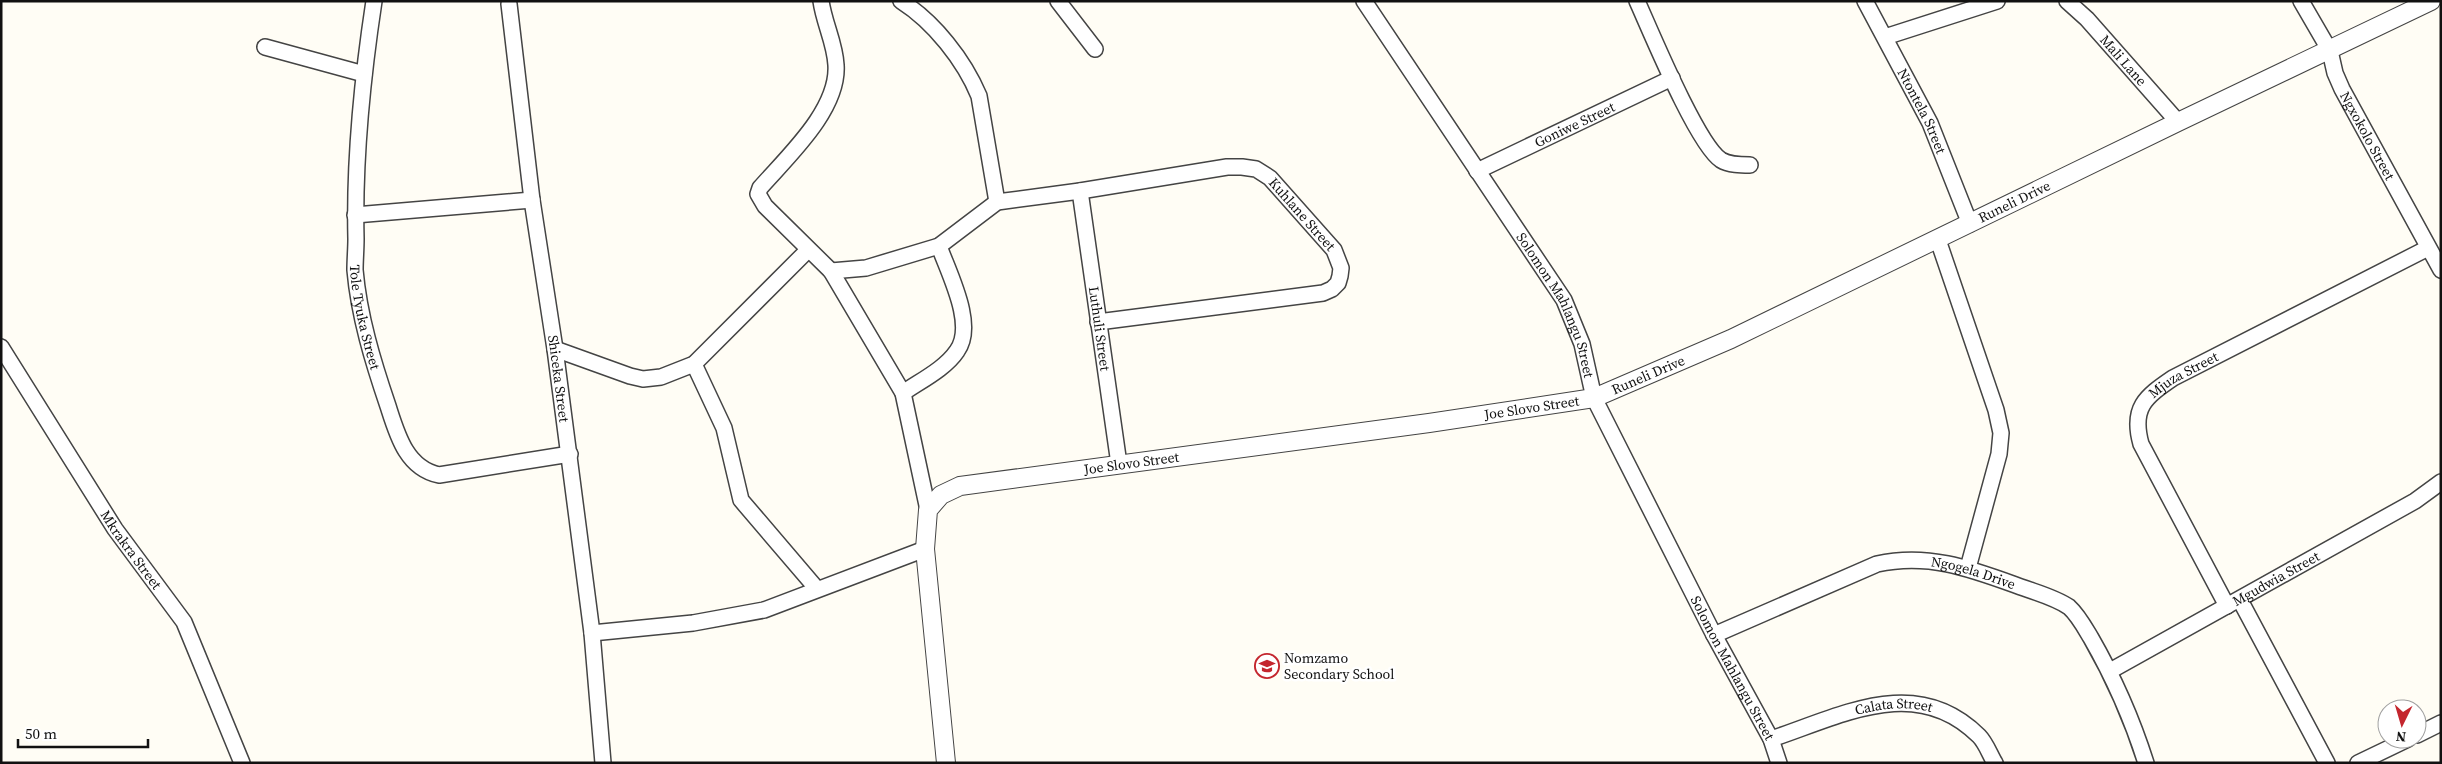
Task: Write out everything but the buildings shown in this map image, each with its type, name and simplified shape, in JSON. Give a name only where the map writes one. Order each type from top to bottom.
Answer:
[{"type":"street","name":"Tole Tyuka Street","points":[[374,1],[358,126],[355,268],[364,323],[381,385],[398,436],[417,466],[426,472],[450,475],[570,454]]},
{"type":"street","points":[[821,1],[823,15],[832,40],[836,68],[830,96],[814,126],[760,188],[758,194],[764,206],[831,272],[903,393],[928,510],[925,548],[946,763]]},
{"type":"street","points":[[831,272],[866,268],[939,246],[997,202],[979,96],[975,87],[943,39],[900,1]]},
{"type":"street","points":[[1058,1],[1095,49]]},
{"type":"street","name":"Solomon Mahlangu Street","points":[[1364,1],[1564,300],[1582,344],[1594,398],[1714,634],[1771,739],[1779,763]]},
{"type":"street","points":[[1637,1],[1672,78],[1710,151],[1722,161],[1750,165]]},
{"type":"street","name":"Ntontela Street","points":[[1865,1],[1930,123],[1970,224]]},
{"type":"street","points":[[1885,37],[1997,1]]},
{"type":"street","name":"Mali Lane","points":[[2067,1],[2086,19],[2178,122]]},
{"type":"street","name":"Ngxokolo Street","points":[[2300,1],[2330,51],[2335,73],[2342,90],[2441,270]]},
{"type":"street","name":"Runeli Drive","points":[[1594,398],[1731,340],[2178,122],[2432,1]]},
{"type":"street","name":"Shiceka Street","points":[[511,2],[532,200],[570,454],[592,633],[603,763]]},
{"type":"street","points":[[265,47],[364,74]]},
{"type":"street","name":"Goniwe Street","points":[[1477,171],[1672,78]]},
{"type":"street","name":"Kuhlane Street","points":[[997,202],[1080,191],[1227,167],[1256,169],[1270,178],[1334,250],[1341,268],[1338,283],[1332,289],[1323,293],[1098,322]]},
{"type":"street","name":"Luthuli Street","points":[[1080,191],[1119,464]]},
{"type":"street","points":[[355,215],[532,200]]},
{"type":"street","points":[[1938,240],[1996,410],[2001,433],[1999,454],[1968,568]]},
{"type":"street","points":[[903,393],[946,364],[957,351],[965,331],[963,316],[939,246]]},
{"type":"street","name":"Mjuza Street","points":[[2327,763],[2141,444],[2136,426],[2140,409],[2149,394],[2173,378],[2428,248]]},
{"type":"street","points":[[555,349],[643,379],[661,377],[694,364],[808,250]]},
{"type":"street","name":"Mkrakra Street","points":[[1,347],[115,529],[181,616],[242,763]]},
{"type":"street","points":[[694,364],[724,428],[736,486],[741,500],[748,511],[817,588]]},
{"type":"street","name":"Joe Slovo Street","points":[[928,510],[941,495],[960,486],[1428,423],[1594,398]]},
{"type":"street","name":"Mgudwia Street","points":[[2110,671],[2415,501],[2441,482]]},
{"type":"street","points":[[592,633],[725,618],[764,610],[925,548]]},
{"type":"street","name":"Ngogela Drive","points":[[1714,634],[1877,564],[1900,559],[1926,560],[1968,568],[2052,598],[2069,608],[2082,623],[2110,671],[2137,734],[2146,763]]},
{"type":"street","name":"Calata Street","points":[[1771,739],[1876,704],[1903,702],[1929,705],[1954,717],[1980,737],[1995,763]]},
{"type":"street","points":[[2427,729],[2441,723]]},
{"type":"street","points":[[2358,763],[2387,749]]},
{"type":"place","name":"Nomzamo Secondary School","points":[[1267,666]]}]
